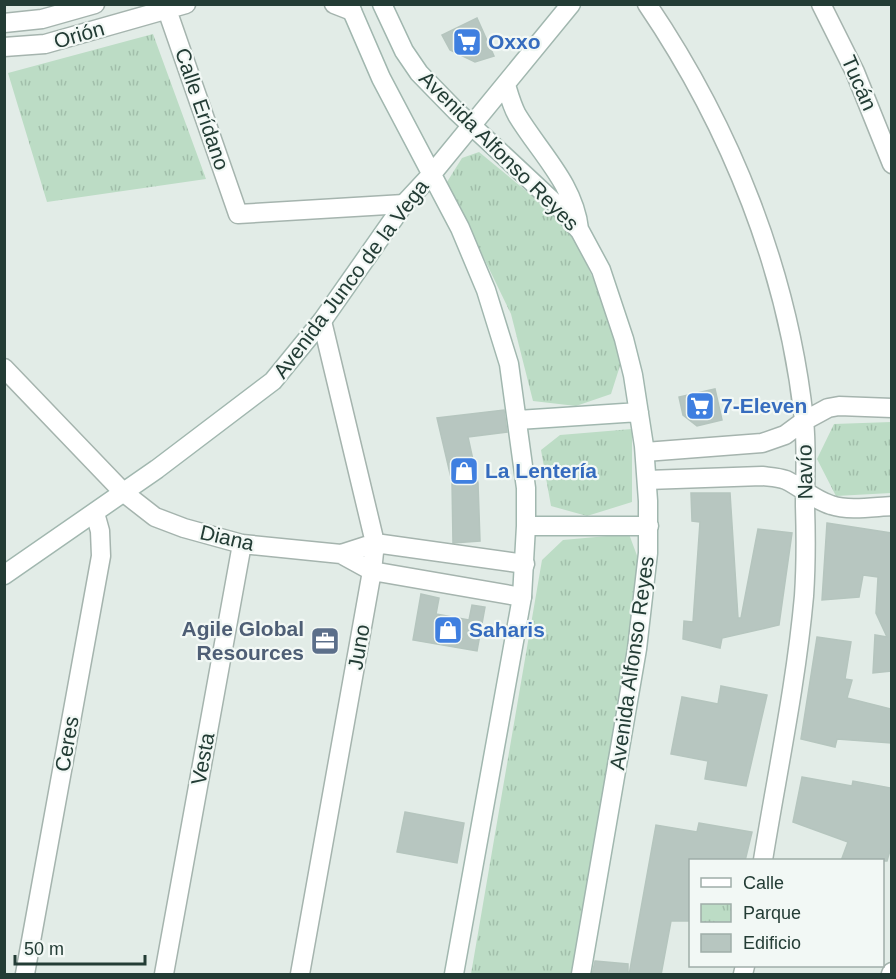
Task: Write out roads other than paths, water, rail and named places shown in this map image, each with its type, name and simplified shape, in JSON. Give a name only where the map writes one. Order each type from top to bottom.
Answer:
[{"type":"street","name":"Orión","points":[[4,23],[42,19],[95,4]]},
{"type":"street","name":"Orión","points":[[4,47],[45,44],[166,7],[186,4]]},
{"type":"street","points":[[334,4],[351,8]]},
{"type":"street","name":"Avenida Alfonso Reyes","points":[[382,4],[404,51],[419,73],[559,207],[580,231],[601,270],[613,303],[624,339],[639,411],[645,452],[649,525],[642,620],[581,975]]},
{"type":"street","name":"Navío","points":[[647,4],[711,111],[748,195],[788,325],[804,421],[806,560],[798,651],[763,859]]},
{"type":"street","name":"Tucán","points":[[821,4],[855,72],[891,164]]},
{"type":"street","name":"Calle Erídano","points":[[166,7],[238,214],[405,204]]},
{"type":"street","name":"Avenida Alfonso Reyes","points":[[351,8],[381,78],[460,228],[486,290],[509,364],[526,488],[522,597],[454,975]]},
{"type":"street","name":"Avenida Junco de la Vega","points":[[4,574],[158,469],[273,381],[322,321],[405,204],[506,85],[563,8]]},
{"type":"street","points":[[506,85],[517,115],[572,198],[578,215],[580,231]]},
{"type":"street","name":"Juno","points":[[300,975],[372,571],[375,543],[322,321]]},
{"type":"street","name":"Diana","points":[[4,368],[123,492],[155,517],[184,528],[242,544],[341,554],[372,571],[522,597]]},
{"type":"street","points":[[645,452],[762,443],[785,435],[828,408],[840,406],[891,408]]},
{"type":"street","points":[[518,420],[639,411]]},
{"type":"street","points":[[647,480],[762,476],[787,480],[805,493],[832,506],[844,508],[891,506]]},
{"type":"street","name":"Ceres","points":[[25,975],[101,556],[100,531],[95,513]]},
{"type":"street","points":[[526,526],[649,525]]},
{"type":"street","name":"Diana","points":[[341,554],[375,543],[525,564]]},
{"type":"street","name":"Vesta","points":[[164,975],[242,544]]},
{"type":"place","name":"Oxxo","points":[[467,42]]},
{"type":"place","name":"7-Eleven","points":[[700,406]]},
{"type":"place","name":"La Lentería","points":[[464,471]]},
{"type":"place","name":"Saharis","points":[[448,630]]},
{"type":"place","name":"Agile Global Resources","points":[[325,641]]}]
